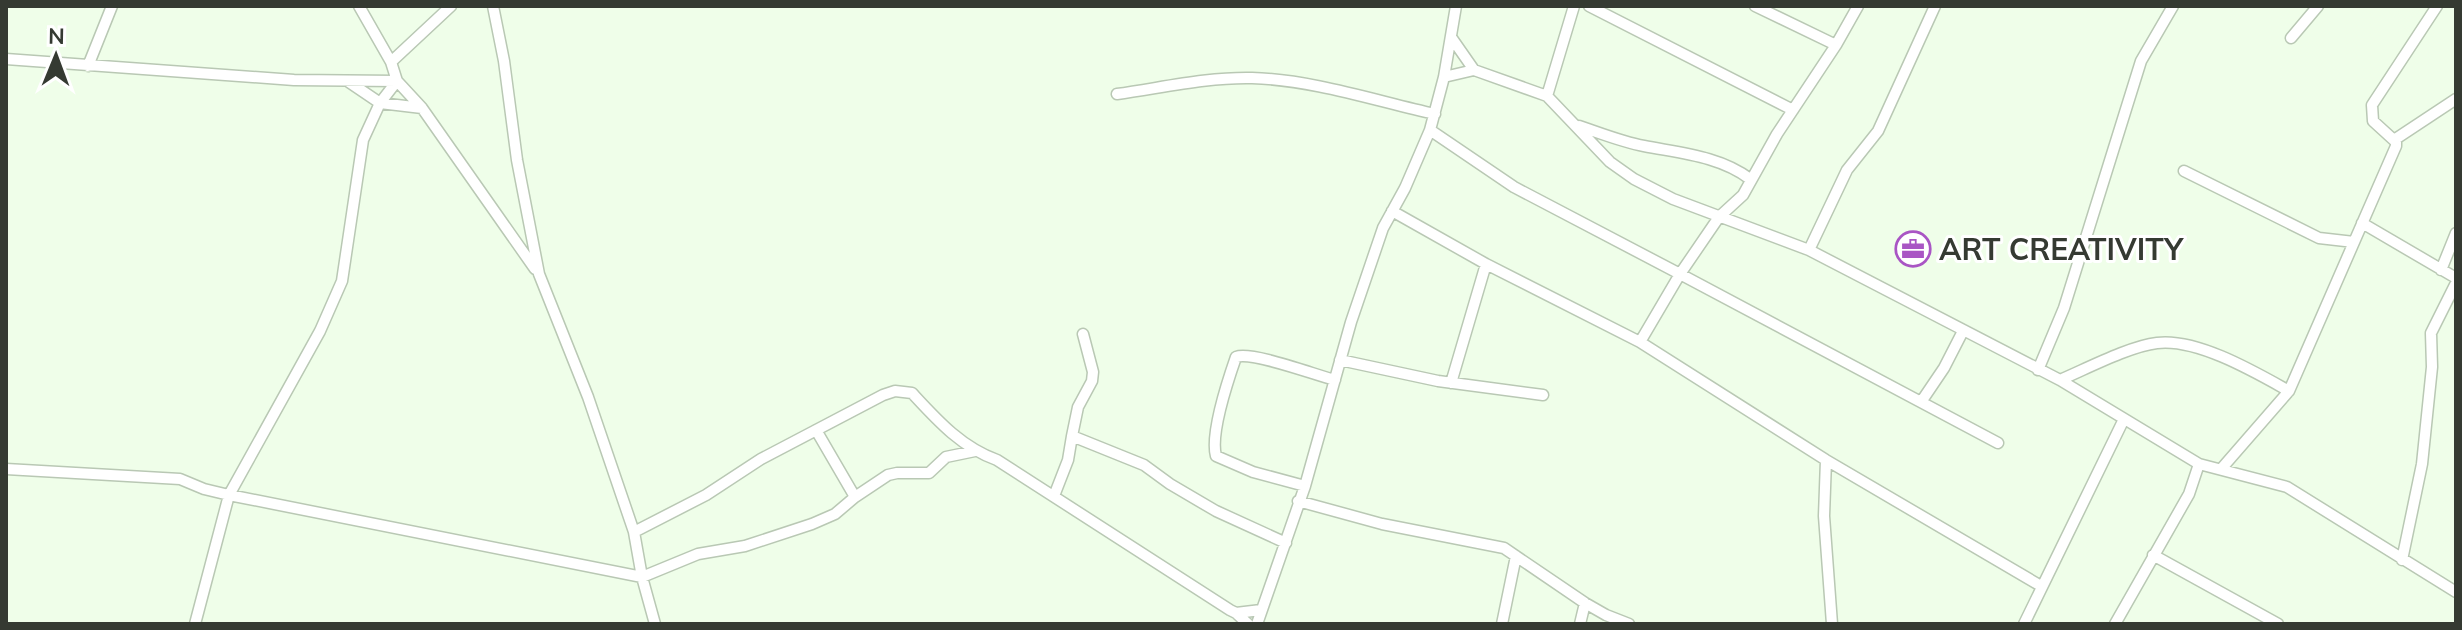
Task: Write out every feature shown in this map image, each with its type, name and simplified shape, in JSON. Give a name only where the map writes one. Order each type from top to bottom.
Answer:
[{"type":"street","points":[[88,66],[112,6]]},
{"type":"street","points":[[359,6],[391,62],[397,81],[422,108],[539,274]]},
{"type":"street","points":[[391,62],[451,6]]},
{"type":"street","points":[[493,6],[539,274],[588,397],[634,532],[655,624]]},
{"type":"street","points":[[1257,624],[1305,486],[1340,360],[1383,228],[1405,188],[1430,130],[1444,77],[1456,6]]},
{"type":"street","points":[[1547,96],[1574,6]]},
{"type":"street","points":[[1589,6],[1793,110]]},
{"type":"street","points":[[1755,6],[1836,45]]},
{"type":"street","points":[[1640,342],[1680,274],[1719,217],[1743,195],[1858,6]]},
{"type":"street","points":[[1809,250],[1847,170],[1878,131],[1935,6]]},
{"type":"street","points":[[2038,370],[2064,308],[2141,61],[2173,6]]},
{"type":"street","points":[[2291,38],[2318,6]]},
{"type":"street","points":[[2222,468],[2289,391],[2396,146],[2394,140],[2373,121],[2372,105],[2437,6]]},
{"type":"street","points":[[1451,37],[1474,70]]},
{"type":"street","points":[[6,59],[349,82],[397,81]]},
{"type":"street","points":[[1444,77],[1474,70],[1547,96],[1610,162],[1634,179],[1673,199],[1809,250],[2060,380],[2199,464],[2287,487],[2456,592]]},
{"type":"street","points":[[1117,94],[1211,80],[1252,78],[1293,82],[1435,114]]},
{"type":"street","points":[[195,624],[229,495],[320,331],[342,281],[363,140],[380,103],[397,81]]},
{"type":"street","points":[[349,82],[380,103],[422,108]]},
{"type":"street","points":[[2394,140],[2456,99]]},
{"type":"street","points":[[1577,126],[1642,146],[1682,151],[1724,165],[1750,179]]},
{"type":"street","points":[[1430,130],[1514,187],[1998,443]]},
{"type":"street","points":[[2184,171],[2319,238],[2354,242]]},
{"type":"street","points":[[1392,211],[1486,264],[1640,342],[1826,460],[2041,586]]},
{"type":"street","points":[[2362,223],[2456,280],[2431,333],[2432,367],[2422,464],[2402,560]]},
{"type":"street","points":[[2441,270],[2456,233]]},
{"type":"street","points":[[1451,383],[1486,264]]},
{"type":"street","points":[[1921,402],[1944,368],[1963,331]]},
{"type":"street","points":[[1054,496],[1068,460],[1078,407],[1092,381],[1093,372],[1083,334]]},
{"type":"street","points":[[2060,380],[2140,347],[2172,343],[2194,347],[2289,391]]},
{"type":"street","points":[[1305,486],[1253,472],[1216,456],[1214,437],[1229,380],[1236,357],[1242,355],[1335,380]]},
{"type":"street","points":[[1340,360],[1451,383],[1543,395]]},
{"type":"street","points":[[634,532],[706,495],[761,459],[883,395],[905,391],[912,393],[954,437],[1054,496],[1236,613],[1248,624]]},
{"type":"street","points":[[2024,624],[2124,419]]},
{"type":"street","points":[[816,430],[855,497]]},
{"type":"street","points":[[1072,436],[1144,465],[1163,480],[1216,511],[1286,543]]},
{"type":"street","points":[[6,469],[180,479],[229,495],[642,577],[698,554],[745,546],[812,524],[835,514],[888,475],[929,473],[946,457],[975,451]]},
{"type":"street","points":[[1826,460],[1824,516],[1832,624]]},
{"type":"street","points":[[2115,624],[2189,494],[2199,464]]},
{"type":"street","points":[[1298,501],[1460,541],[1504,548],[1585,603],[1629,624]]},
{"type":"street","points":[[2153,555],[2278,624]]},
{"type":"street","points":[[1502,624],[1516,556]]},
{"type":"street","points":[[1580,624],[1585,603]]},
{"type":"street","points":[[1236,613],[1261,610]]},
{"type":"place","name":"ART CREATIVITY","points":[[1913,249]]}]
